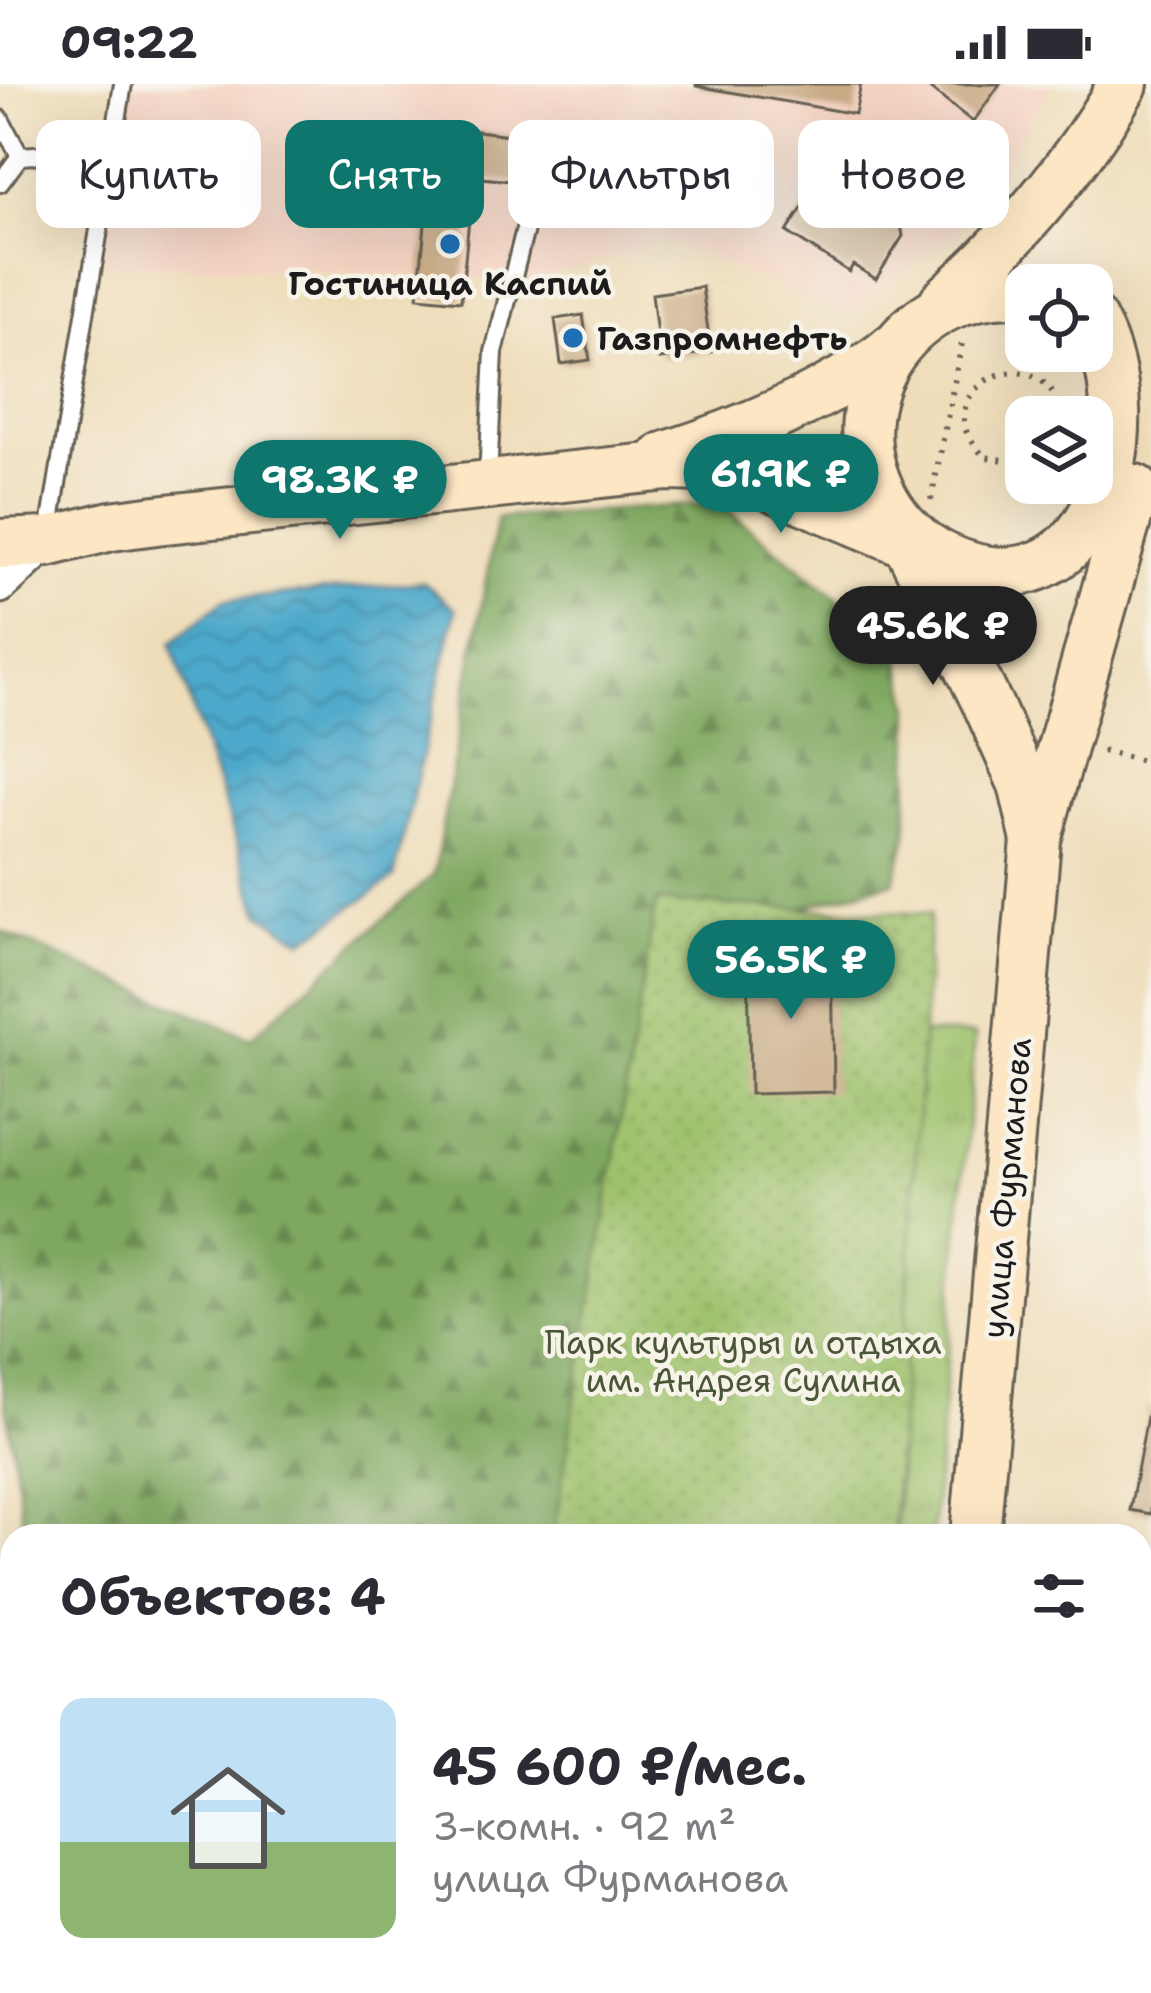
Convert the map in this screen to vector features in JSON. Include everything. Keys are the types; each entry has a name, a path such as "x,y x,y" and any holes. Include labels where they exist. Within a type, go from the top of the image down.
{"main road":[{"path":"620,470 746,428 825,392 881,359 910,330 957,301 1075,157 1123,84"},
{"path":"957,301 1005,291"},
{"path":"1036,840 1149,430 1138,381 1113,341"},
{"path":"893,348 874,384 867,421 868,452 878,488 920,542 967,662 1023,784 1036,840"},
{"path":"24,543 156,520 488,483 668,466 706,467 738,472 920,542 971,567 998,572 1053,564 1078,552 1117,518 1135,489"},
{"path":"788,493 909,588 967,662"},
{"name":"улица Фурманова","path":"976,1524 1036,840"}],"street":[{"path":"0,586 24,543"}],"lane":[{"path":"117,120 123,84"},
{"path":"0,118 20,156"},
{"path":"0,183 20,156 36,155"},
{"path":"24,543 95,228"},
{"path":"488,483 494,352 525,228"}],"path":[{"path":"920,542 965,324 957,301"},
{"path":"1005,460 983,457 966,431 965,410 975,388 1006,370 1032,374 1053,396"},
{"path":"950,407 965,410"},
{"path":"1100,751 1151,763"}],"shaded area":[{"path":"123,84 1053,84 1009,156 1009,120 798,120 798,228 962,228 849,315 664,241 536,280 103,263 106,228 261,228 261,120 117,120"}],"green space":[{"path":"719,503 897,646 911,707 907,836 894,882 716,931 619,1524 23,1524 0,1365 0,931 250,1038 434,874 497,518"},
{"name":"Парк культуры и отдыха им. Андрея Сулина","path":"656,902 930,914 894,1524 555,1524"},
{"path":"915,1033 975,1035 933,1524 896,1524"}],"water":[{"path":"423,582 456,609 394,878 303,941 260,913 171,643 224,600"}],"building":[{"path":"696,84 861,84 855,114"},
{"path":"924,84 1000,84 970,120"},
{"path":"484,132 508,135 508,181 484,178"},
{"path":"798,214 798,228 901,228 903,236 876,279 853,265 849,272 787,232"},
{"path":"425,228 468,228 461,301 418,297"},
{"path":"702,287 711,352 660,359 652,294"},
{"path":"583,315 590,360 561,364 555,319"},
{"path":"832,950 834,1092 750,1094 748,951"},
{"path":"1151,1406 1151,1514 1130,1510"}],"place":[{"name":"Гостиница Каспий","path":"450,244"},
{"name":"Газпромнефть","path":"573,338"}]}
